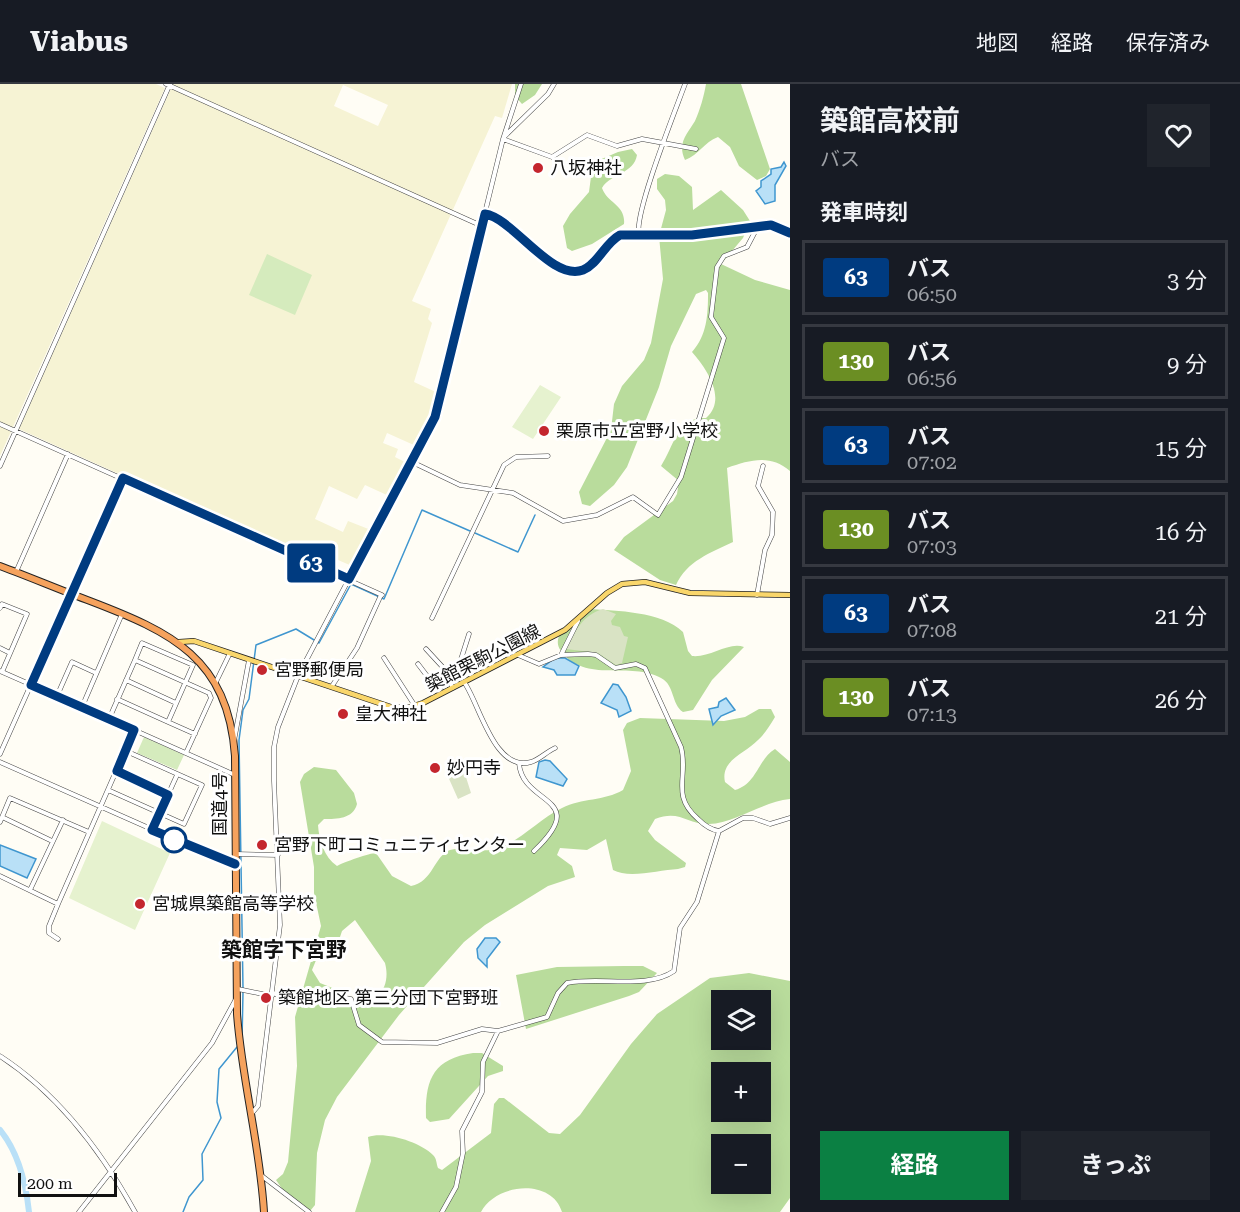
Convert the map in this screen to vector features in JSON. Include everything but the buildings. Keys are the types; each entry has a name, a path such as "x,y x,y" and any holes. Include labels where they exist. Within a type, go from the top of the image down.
{"highway":[{"name":"国道4号","path":"0,566 153,626 179,642 200,663 215,684 227,710 234,742 240,854 235,864 240,991 236,999 239,1044 253,1112 262,1176 264,1212"}],"main road":[{"name":"築館栗駒公園線","path":"179,642 194,641 391,706 415,706 518,655 578,621 613,588 630,582 645,582 684,593 790,595"}],"street":[{"path":"253,1112 258,1106 280,925 274,747 285,704 436,413 503,138 520,84"},
{"path":"503,138 548,94 554,84"},
{"path":"639,234 640,218 663,142 686,84"},
{"path":"0,466 168,85 483,226"},
{"path":"503,138 552,157 587,135 617,146 642,139 696,148"},
{"path":"485,214 502,222 537,254 568,270 586,269 611,240 620,235 692,235 771,225 790,233"},
{"path":"412,462 460,485 513,493 563,521 575,521 597,515 633,497 658,515 681,477 724,338 711,317 717,267 724,256 747,247 757,228"},
{"path":"0,424 349,579 381,596 357,648 332,686"},
{"path":"16,572 68,454"},
{"path":"432,618 491,490 509,460 548,456"},
{"path":"758,595 765,550 772,535 773,512 758,486 764,466"},
{"path":"0,754 123,478"},
{"path":"0,608 2,604 27,614 1,672 235,775"},
{"path":"81,707 122,613"},
{"path":"561,655 578,621"},
{"path":"418,664 437,689 455,678 469,634"},
{"path":"109,719 142,643 194,665 168,722"},
{"path":"0,648 10,653"},
{"path":"426,649 450,680 452,688"},
{"path":"215,684 230,653"},
{"path":"518,655 539,664 561,655 593,654 615,668 636,664 650,673 670,727 684,756 681,789 687,808 708,827 719,831"},
{"path":"384,658 415,706"},
{"path":"135,660 209,693 211,698 186,753"},
{"path":"234,742 252,661"},
{"path":"57,696 72,662 96,673"},
{"path":"126,680 176,703"},
{"path":"464,682 470,690 480,718 509,759 519,763 534,762 555,748"},
{"path":"117,699 195,734"},
{"path":"58,939 49,933 49,926 134,730"},
{"path":"108,790 184,824 202,785 126,751"},
{"path":"0,762 152,830 235,864"},
{"path":"519,763 525,778 553,805 556,816 553,832 534,851"},
{"path":"117,771 168,795"},
{"path":"152,830 177,775"},
{"path":"52,841 1,820 10,798 89,832"},
{"path":"340,997 351,999 359,1024 382,1042 437,1043 482,1029 498,1031 547,1017 558,993 567,983 592,983 607,979 630,981 666,976 674,971 680,928 697,902 719,831 742,818 753,818 770,824 790,818"},
{"path":"30,890 63,820"},
{"path":"240,854 278,855"},
{"path":"0,876 58,904"},
{"path":"240,991 300,1001"},
{"path":"79,1212 212,1043 236,999"},
{"path":"442,1212 456,1187 463,1153 462,1131 482,1092 483,1062 498,1031"},
{"path":"0,1056 36,1083 54,1100 110,1174 135,1212"},
{"path":"262,1176 309,1212"}],"shaded area":[{"path":"0,84 156,84 165,88 0,456"},
{"path":"173,84 512,84 502,118 495,116 412,301 431,309 428,319 432,323 414,382 438,393 429,422 416,446 387,433 383,443 398,449 395,457 407,463 389,496 365,485 357,499 329,486 315,519 343,532 348,521 371,530 352,566 331,557 326,567 19,429","holes":["343,85 388,105 378,126 334,106"]}],"green space":[{"path":"515,84 542,84 535,95 522,104 515,96"},
{"path":"706,84 741,84 770,169 766,176 757,180 739,166 730,147 718,137 685,160 683,144 697,117"},
{"path":"632,149 637,155 632,166 611,179 602,188 622,212 624,224 592,244 572,251 567,248 563,226 589,192 592,169 597,161"},
{"path":"665,174 679,176 692,187 693,210 721,190 743,210 750,221 743,238 721,264 755,280 790,290 790,471 767,460 752,461 727,468 733,542 693,564 676,585 660,580 614,550 624,537 673,501 677,494 679,481 661,466 683,427 689,422 706,418 715,402 713,384 692,352 701,339 706,324 708,293 706,290 696,294 671,346 659,387 627,467 614,485 590,506 582,504 579,492 611,430 614,404 622,386 644,360 651,343 663,279 659,236 666,210 665,200 657,189 657,179"},
{"path":"267,254 312,275 295,315 249,295"},
{"path":"540,385 561,397 533,439 512,427"},
{"path":"589,609 638,613 674,625 683,632 688,651 692,656 706,655 732,646 744,647 712,680 693,710 683,712 676,704 669,685 661,678 636,671 595,670 583,667 571,661 561,651 558,638 561,632"},
{"path":"603,609 616,614 611,621 612,625 620,627 624,636 628,637 622,663 616,665 598,653 566,649 584,620"},
{"path":"759,709 771,709 775,717 761,738 730,762 724,774 725,782 735,790 742,787 753,777 769,753 775,749 790,762 790,799 769,804 719,823 702,824 678,816 664,816 655,819 648,831 655,840 686,863 685,867 678,869 636,874 620,873 613,870 606,839 587,850 560,848 557,855 572,866 575,877 548,886 485,925 464,942 399,1015 337,1097 325,1120 317,1153 315,1205 310,1211 291,1202 276,1180 283,1174 288,1162 297,1066 295,1017 321,926 314,893 314,867 300,782 304,774 314,767 336,770 354,793 357,804 352,813 339,818 324,819 318,825 323,848 332,862 337,866 376,853 392,876 411,886 424,880 440,858 450,850 496,849 514,841 562,808 616,794 623,790 631,771 623,730 627,723 640,718 724,721 745,717","holes":["355,920 385,963 385,986 371,1002 356,1008 340,991 320,983 312,970 319,953 336,949 342,931"]},
{"path":"144,737 184,755 177,770 137,753"},
{"path":"456,767 465,774 471,793 458,799 446,772"},
{"path":"102,821 170,853 135,930 69,898"},
{"path":"643,966 657,973 639,992 526,1029 516,975 557,967"},
{"path":"749,973 790,981 790,1198 780,1212 562,1212 556,1201 547,1193 523,1188 498,1195 481,1212 355,1212 371,1161 368,1137 384,1135 420,1146 433,1155 438,1168 442,1170 491,1133 494,1104 499,1098 504,1098 549,1133 560,1134 580,1115 631,1044 657,1014 710,978"},
{"path":"473,1053 482,1053 503,1066 503,1071 488,1076 449,1119 430,1122 426,1118 427,1093 434,1074 448,1060"}],"water":[{"path":"784,162 786,166 775,185 775,201 765,204 756,191 761,187 761,181 771,174 771,169 781,167"},
{"path":"555,658 565,658 579,666 575,675 557,675 554,670 543,667"},
{"path":"613,684 618,685 626,697 631,711 619,717 617,710 601,703"},
{"path":"726,698 735,710 721,716 713,725 709,709 718,707 719,702"},
{"path":"550,761 567,779 563,786 536,777 539,762"},
{"path":"0,845 36,859 27,878 0,866"},
{"path":"485,938 496,938 500,942 487,959 487,967 478,958 477,949"}],"waterway":[{"path":"243,988 239,740 243,710 249,699 256,645 296,629 319,643 351,584 384,599 422,510 470,531"},
{"path":"475,533 518,552 535,515"},
{"path":"242,1041 243,992"},
{"path":"183,1212 189,1197 203,1180 202,1154 221,1118 217,1102 219,1069 237,1047"},
{"path":"0,1130 12,1148 20,1169 29,1212"}],"tunnel":[{"path":"300,1001 340,997"}],"bus line":[{"name":"63","path":"235,864 152,830 168,795 117,771 134,730 31,685 123,478 349,579 435,417 485,214 492,215 502,222 537,254 568,270 579,271 586,269 611,240 620,235 652,233 692,235 771,225 790,233"}],"place":[{"name":"八坂神社","path":"538,168"},
{"name":"栗原市立宮野小学校","path":"544,431"},
{"name":"宮野郵便局","path":"262,670"},
{"name":"皇大神社","path":"343,714"},
{"name":"妙円寺","path":"435,768"},
{"name":"宮野下町コミュニティセンター","path":"262,845"},
{"name":"宮城県築館高等学校","path":"140,904"},
{"name":"築館地区 第三分団下宮野班","path":"266,998"}],"district":[{"name":"築館字下宮野","path":"284,950"}]}
